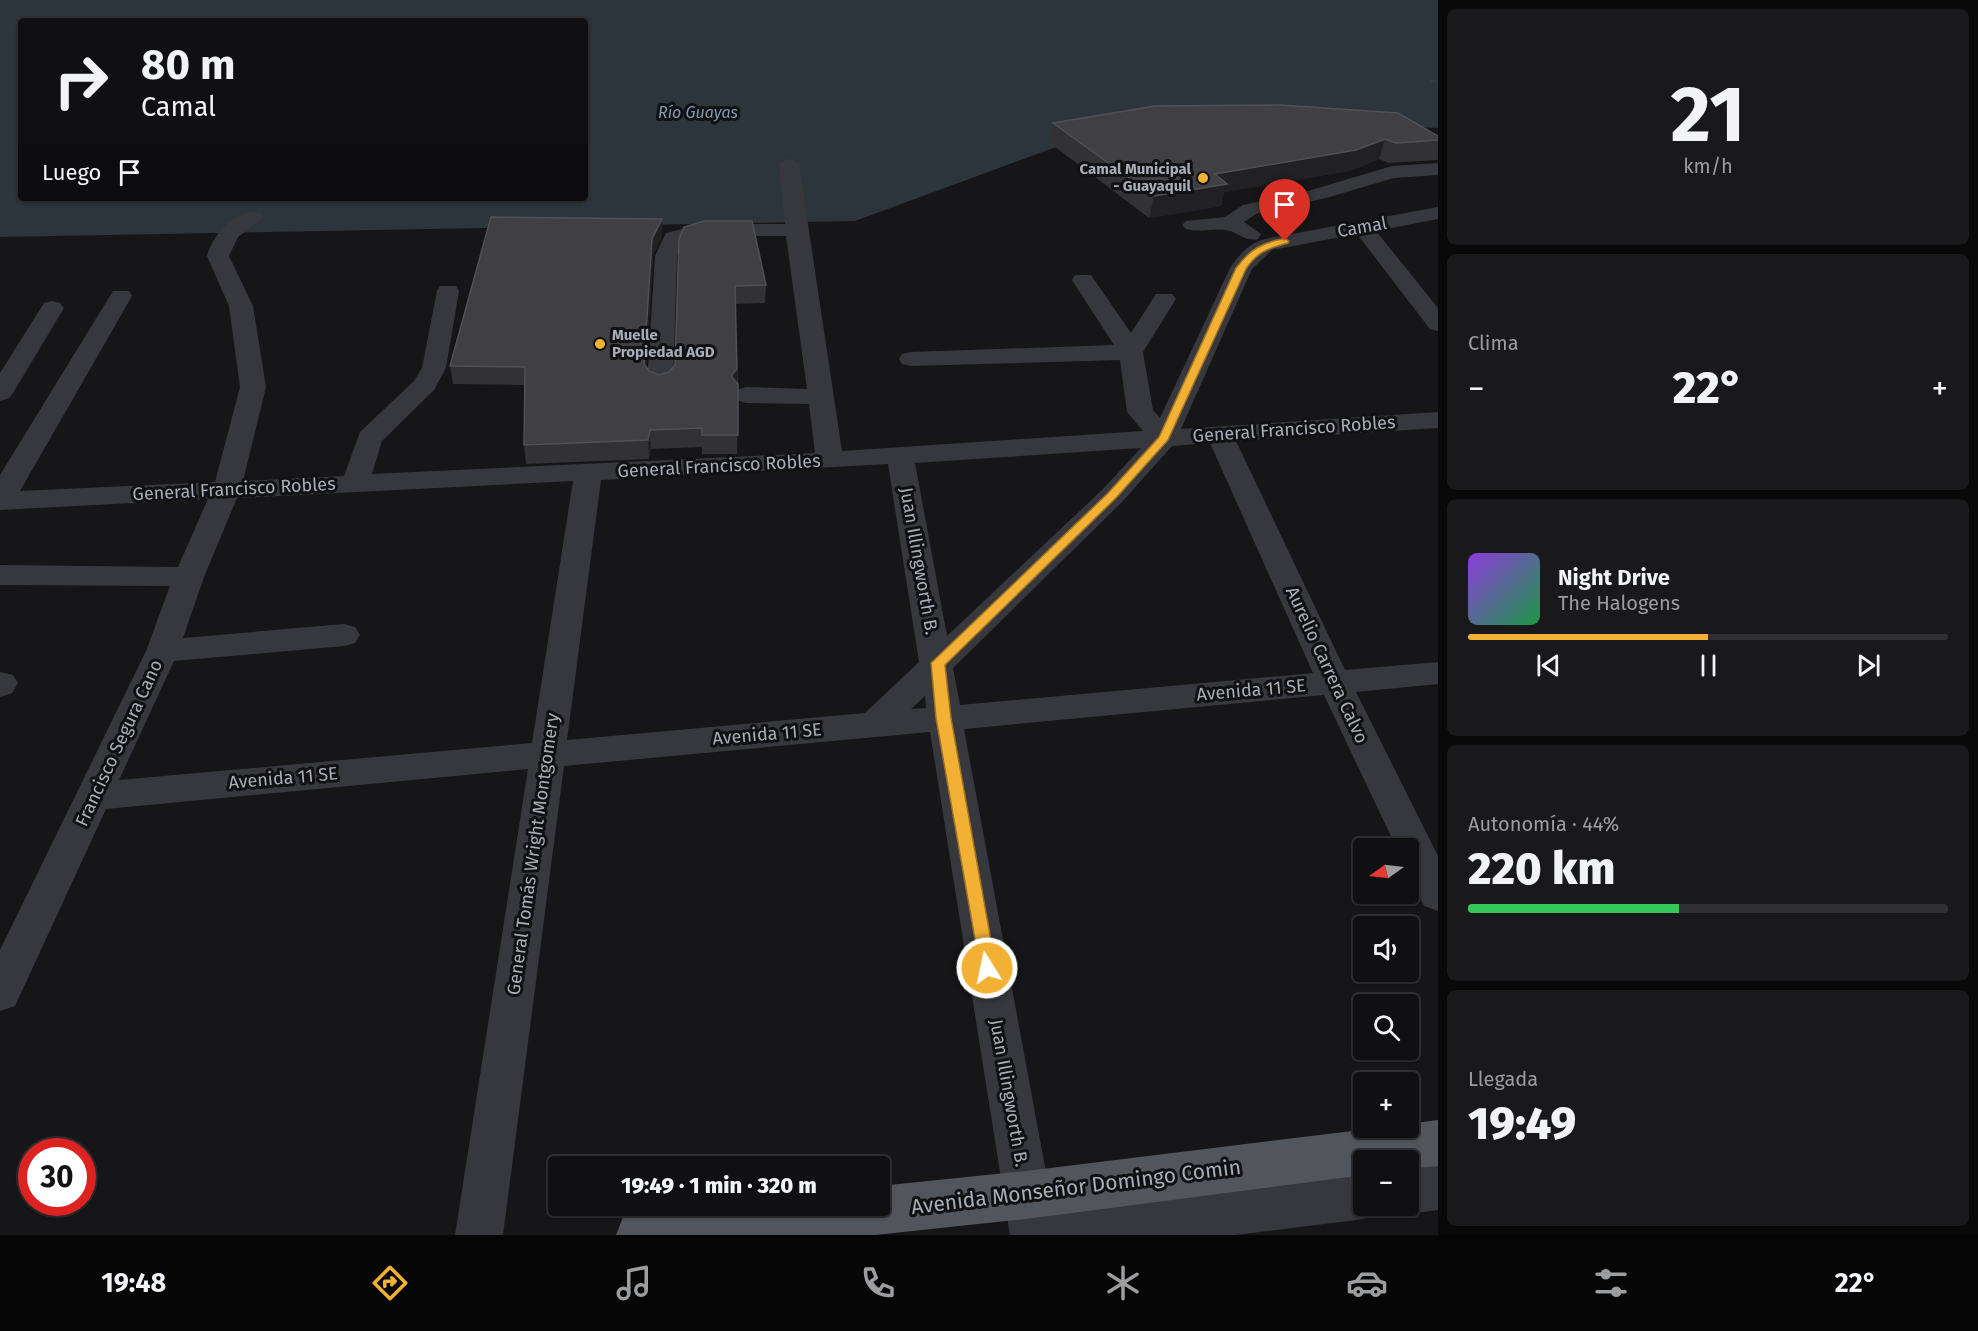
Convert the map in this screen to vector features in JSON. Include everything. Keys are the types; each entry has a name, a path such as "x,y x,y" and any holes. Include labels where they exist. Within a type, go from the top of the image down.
{"main road":[{"name":"Avenida Monseñor Domingo Comin","path":"641,1235 1035,1222 1438,1143"}],"street":[{"path":"789,164 796,230 830,460"},
{"path":"1231,223 1241,213 1250,209 1320,194 1385,173 1409,168 1438,169"},
{"name":"Camal","path":"1265,245 1438,213"},
{"name":"Francisco Segura Cano","path":"0,993 162,651 189,577 227,489 253,387 241,306 218,256 219,248 232,230 254,217"},
{"path":"875,724 1112,496 1164,438 1241,268 1250,256 1265,245 1231,223 1193,225"},
{"path":"1362,226 1438,324"},
{"path":"660,382 666,256 674,238 703,230 796,230"},
{"path":"1083,280 1131,352 1140,412 1164,438"},
{"path":"356,483 369,438 425,385 434,368 448,291"},
{"path":"1,501 14,475 121,296"},
{"path":"1131,352 1164,299"},
{"path":"0,393 52,308"},
{"path":"911,359 1131,352"},
{"path":"746,396 820,396"},
{"name":"General Francisco Robles","path":"1,501 830,460 1438,420"},
{"name":"Aurelio Carrera Calvo","path":"1219,434 1334,682 1436,886"},
{"name":"Juan Illingworth B.","path":"900,454 938,663 943,718 1035,1222"},
{"name":"General Tomás Wright Montgomery","path":"479,1235 588,472"},
{"path":"0,575 189,577"},
{"path":"162,651 344,635"},
{"name":"Avenida 11 SE","path":"95,796 1438,673"},
{"path":"1419,1190 1438,1187"},
{"name":"Avenida Monseñor Domingo Comin","path":"1035,1222 1353,1197"}],"path":[{"path":"1431,81 1438,80"}],"water":[{"name":"Río Guayas","path":"0,0 1438,0 1438,128 1140,116 855,221 0,237"}],"building":[{"name":"Camal Municipal - Guayaquil","path":"1281,105 1398,113 1438,136 1438,140 1396,143 1385,139 1356,150 1215,174 1227,184 1154,196 1053,123 1155,106"},
{"name":"Muelle Propiedad AGD","path":"491,217 662,219 652,239 644,364 649,371 659,375 669,372 675,365 679,239 684,227 704,221 752,221 766,285 735,286 737,369 731,376 738,384 738,435 702,435 702,428 650,430 648,440 524,445 525,367 450,366"}],"place":[{"name":"Camal Municipal - Guayaquil","path":"1203,178"},
{"name":"Muelle Propiedad AGD","path":"600,344"}],"route":[{"path":"987,968 943,718 938,663 1112,496 1164,438 1241,268 1250,256 1265,245 1285,241"}]}
